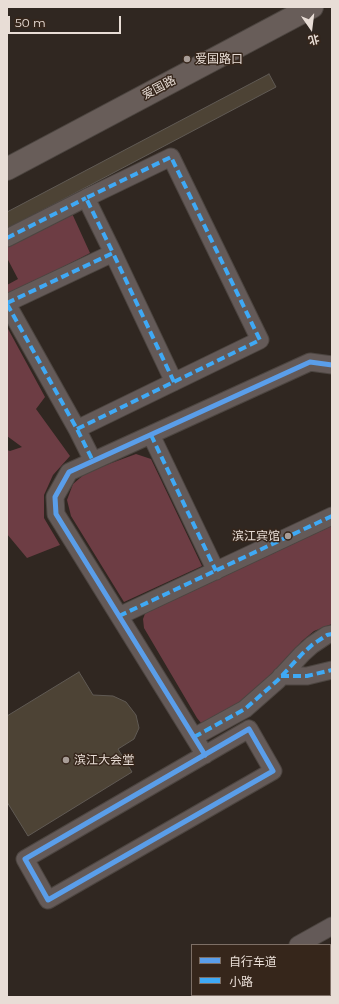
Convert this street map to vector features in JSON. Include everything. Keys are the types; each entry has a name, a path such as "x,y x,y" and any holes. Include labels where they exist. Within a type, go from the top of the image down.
{"street":[{"name":"爱国路","path":"7,169 312,7"},
{"path":"7,238 171,157 260,340 77,429"},
{"path":"86,198 174,382"},
{"path":"93,460 7,304 113,253"},
{"path":"205,755 56,514 55,498 69,472 93,460 310,362 332,365"},
{"path":"151,435 216,571"},
{"path":"119,616 332,516"},
{"path":"194,737 245,709 312,645 327,635 332,634"},
{"path":"281,676 307,676 332,670"},
{"path":"249,730 273,770 48,900 25,859 205,755 249,730"},
{"path":"300,944 332,926"}],"shaded area":[{"path":"70,209 90,253 7,296 7,285 18,279 7,258 7,241"},
{"path":"7,327 45,397 36,409 70,456 53,475 44,495 44,518 60,545 27,558 7,534 7,450 10,451 22,447 7,436"},
{"path":"136,454 151,459 202,566 124,602 71,516 67,500 73,484 87,472"},
{"path":"332,523 332,624 314,631 302,641 280,667 239,705 214,719 201,723 144,628 143,619 146,611"}],"building":[{"path":"269,74 276,87 7,229 7,212"},
{"name":"滨江大会堂","path":"79,672 93,695 113,696 126,702 136,715 139,728 134,739 118,749 132,772 28,836 7,802 7,716"}],"marked path":[{"path":"77,429 260,340 171,157 86,198 113,253"},
{"path":"7,238 86,198"},
{"path":"7,303 113,253 174,382"},
{"path":"7,304 77,429 93,461"},
{"path":"151,435 216,571"},
{"path":"119,616 332,516"},
{"path":"194,737 245,709 278,680 312,645 327,635 332,634"},
{"path":"281,676 307,676 332,670"}],"cycle path":[{"path":"205,755 56,514 55,497 69,472 310,362 332,365"},
{"path":"249,729 273,771 48,900 25,859 249,729"}],"place":[{"name":"爱国路口","path":"187,59"},
{"name":"滨江宾馆","path":"288,536"},
{"name":"滨江大会堂","path":"66,760"}]}
